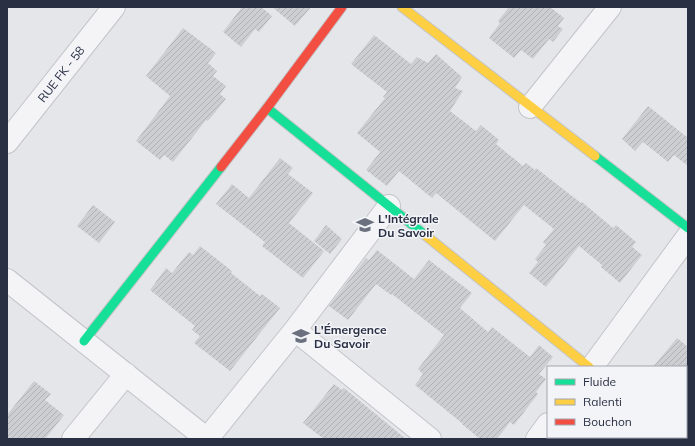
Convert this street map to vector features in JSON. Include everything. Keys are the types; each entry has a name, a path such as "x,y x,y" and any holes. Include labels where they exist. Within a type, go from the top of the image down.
{"street":[{"name":"RUE FK - 58","path":"7,142 114,7"},
{"path":"84,341 266,108 342,7"},
{"path":"402,7 688,228"},
{"path":"530,107 610,7"},
{"path":"266,108 588,366"},
{"path":"7,280 207,439 295,330 389,206"},
{"path":"593,366 688,236"},
{"path":"295,330 430,439"},
{"path":"73,439 126,374"},
{"path":"537,439 547,425"}],"building":[{"path":"242,7 261,7 272,16 259,32 255,29 241,47 223,32"},
{"path":"272,7 311,7 295,26"},
{"path":"509,7 550,7 564,18 558,26 563,29 553,42 549,39 533,59 521,50 514,58 489,38 500,23 498,21"},
{"path":"183,28 216,53 208,63 217,71 213,76 226,86 220,94 226,99 208,121 206,120 173,162 164,155 160,160 136,141 170,96 146,76"},
{"path":"374,35 411,64 417,57 428,63 436,54 462,77 455,88 463,91 450,111 476,131 481,125 499,140 496,144 523,166 526,163 535,170 536,168 581,203 582,202 613,228 616,225 636,242 632,247 642,255 620,283 601,267 602,265 579,246 546,287 529,273 538,262 535,259 546,245 543,242 554,229 524,205 495,241 436,193 432,198 399,171 387,186 366,170 380,152 357,133 385,98 383,97 387,92 351,64"},
{"path":"648,106 688,138 688,166 674,155 668,162 643,142 635,151 622,139"},
{"path":"280,158 293,168 288,174 313,193 289,223 324,251 303,278 262,246 265,242 216,204 232,184 249,198"},
{"path":"93,205 115,222 99,243 77,226"},
{"path":"326,225 342,239 330,254 314,241"},
{"path":"200,246 232,271 231,273 260,296 262,294 280,308 230,371 194,343 200,336 192,330 195,326 150,290 166,268 172,273 189,252 193,255"},
{"path":"377,250 414,279 429,260 472,293 460,308 488,332 492,327 530,357 539,345 553,357 539,374 546,379 536,392 538,394 514,425 510,422 497,439 480,439 415,385 423,374 418,369 444,335 392,294 391,295 376,284 348,320 329,306 366,258 369,260"},
{"path":"677,338 688,347 688,367 654,366"},
{"path":"34,381 51,394 45,400 64,415 45,439 7,439 7,415"},
{"path":"334,384 342,390 344,388 406,439 324,439 303,423"}],"traffic: fast":[{"path":"267,108 425,235"},
{"path":"595,156 688,228"},
{"path":"84,341 221,167"}],"traffic: slow":[{"path":"402,7 595,156"},
{"path":"425,235 588,366"}],"traffic: jam":[{"path":"221,167 342,7"}],"place":[{"name":"L'Intégrale Du Savoir","path":"365,225"},
{"name":"L'Émergence Du Savoir","path":"301,336"}]}
